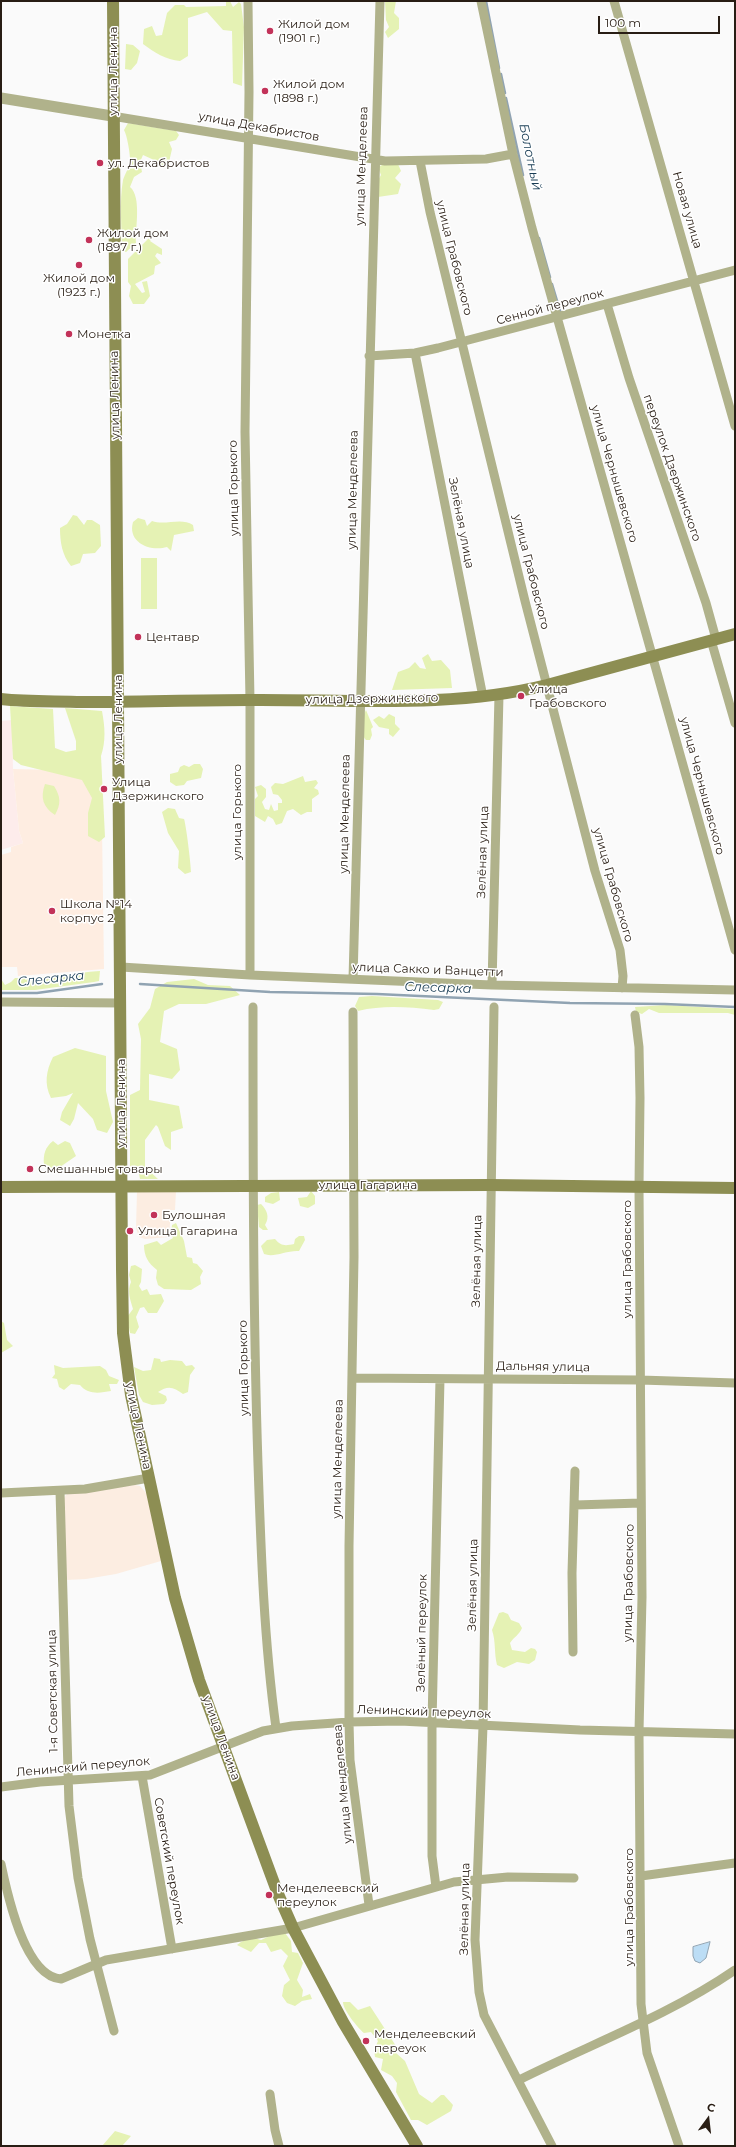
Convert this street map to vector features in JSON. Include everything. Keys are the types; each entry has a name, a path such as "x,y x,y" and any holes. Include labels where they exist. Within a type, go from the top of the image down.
{"main road":[{"name":"улица Ленина","path":"113,1 112,116 121,967 122,1316 131,1395 182,1626 199,1680 278,1894 293,1928 343,2022 416,2146"},
{"name":"улица Дзержинского","path":"1,699 118,702 360,700 483,697 547,685 735,634"},
{"name":"улица Гагарина","path":"1,1187 490,1185 735,1188"}],"street":[{"name":"улица Горького","path":"248,1 245,432 250,700 250,975"},
{"name":"улица Менделеева","path":"353,979 374,160 380,1"},
{"name":"улица Чернышевского","path":"481,1 513,154 557,318 654,656 735,950"},
{"name":"Новая улица","path":"614,1 735,426"},
{"name":"улица Декабристов","path":"1,98 374,160 420,161 486,159 513,154"},
{"name":"улица Грабовского","path":"420,161 430,212 547,685 595,871 620,950 623,976 622,988"},
{"name":"Сенной переулок","path":"369,356 415,353 462,342 735,270"},
{"name":"переулок Дзержинского","path":"607,304 621,356 706,603 713,640 735,723"},
{"name":"Зелёная улица","path":"415,353 483,697"},
{"name":"Зелёная улица","path":"492,985 499,695"},
{"name":"улица Сакко и Ванцетти","path":"121,967 250,975 492,985 735,990"},
{"path":"1,1002 121,1004"},
{"name":"улица Горького","path":"253,1006 255,1377 266,1650 276,1728"},
{"name":"Зелёная улица","path":"494,1007 487,1379 483,1726 475,1952 480,2000 488,2025 519,2080 552,2146"},
{"name":"улица Менделеева","path":"353,1012 349,1722 351,1767 369,1905"},
{"name":"улица Грабовского","path":"635,1015 640,1066 639,1186 641,1503 639,1732 642,2023 652,2072 679,2146"},
{"name":"Дальняя улица","path":"352,1378 640,1380 735,1383"},
{"name":"Зелёный переулок","path":"436,1887 432,1856 432,1722 440,1379"},
{"path":"573,1652 572,1573 575,1471"},
{"path":"1,1492 60,1491 106,1486 149,1478"},
{"name":"1-я Советская улица","path":"60,1491 68,1780 71,1830 78,1878 90,1939 114,2031"},
{"path":"575,1505 641,1503"},
{"name":"Ленинский переулок","path":"1,1787 68,1780 142,1776 159,1772 251,1735 276,1728 349,1722 432,1722 483,1726 735,1734"},
{"name":"Советский переулок","path":"142,1776 172,1949"},
{"path":"641,1876 735,1863"},
{"path":"1,1864 12,1910 20,1932 42,1968 54,1978 67,1977 97,1962 293,1928 436,1887 478,1879 531,1876 574,1878"},
{"path":"519,2080 579,2050 642,2023 707,1988 735,1970"},
{"path":"270,2094 272,2115 279,2146"}],"shaded area":[{"path":"12,720 13,769 19,831 23,843 1,850 1,721"},
{"name":"Школа №14 корпус 2","path":"101,756 104,969 18,976 17,967 1,967 1,855 11,852 11,847 23,843 19,831 13,769 55,770"},
{"path":"137,1191 176,1191 175,1210 171,1210 169,1237 145,1239 139,1237 136,1228"},
{"path":"135,1485 140,1486 147,1494 161,1561 116,1574 86,1579 66,1580 63,1500 66,1495 70,1492"}],"green space":[{"path":"226,1 230,1 233,7 239,2 241,4 244,27 242,86 233,83 232,31 223,30 207,12 188,18 188,56 180,61 156,53 143,44 144,29 152,26 156,36 162,35 167,13 175,5 184,5 186,7 226,6"},
{"path":"385,1 396,1 394,13 399,18 399,29 388,38 385,32 389,27 386,20"},
{"path":"126,44 133,45 140,51 137,63 131,70 125,69"},
{"path":"128,123 176,131 179,135 176,140 169,142 172,149 169,162 162,167 154,160 143,155 140,162 142,172 134,177 130,187 134,192 137,205 136,243 126,252 122,251 121,206 123,180 130,162 128,144 124,130"},
{"path":"384,164 398,164 401,171 395,178 401,184 398,194 378,197 377,182 381,175 378,167"},
{"path":"157,230 150,241 162,249 162,255 157,253 155,256 161,263 155,266 154,274 135,284 142,293 145,292 142,282 147,281 150,296 144,304 133,304 129,296 131,286 128,282 128,259"},
{"path":"73,515 77,516 84,525 87,520 92,520 100,525 101,546 95,553 83,554 80,563 71,566 65,557 62,548 60,528 67,524"},
{"path":"138,518 145,520 147,526 152,521 162,523 188,523 193,525 194,531 174,535 171,551 167,547 148,547 137,540 134,535 132,529 133,522"},
{"path":"141,558 157,558 157,609 141,609"},
{"path":"428,654 432,661 441,660 450,670 452,688 392,690 398,672 409,668 415,662 420,668 426,669 422,658"},
{"path":"10,706 53,709 55,748 66,752 76,750 76,741 65,708 102,711 104,723 104,745 101,756 105,837 99,842 88,836 88,813 92,798 82,780 21,765 13,759"},
{"path":"366,710 373,727 371,729 372,735 370,740 366,740 362,730"},
{"path":"389,714 395,717 395,724 400,729 393,737 389,734 389,729 379,727 373,720 379,716 384,719"},
{"path":"194,764 200,764 203,769 201,778 187,781 184,785 176,786 170,782 170,774 178,772 180,767 184,765 189,767"},
{"path":"303,776 305,782 316,780 318,783 314,788 318,790 319,794 312,799 312,812 307,812 301,815 293,809 287,811 282,823 276,825 273,819 268,816 265,822 255,816 255,799 258,796 255,787 261,785 266,789 266,797 262,802 265,809 269,810 271,804 274,811 278,810 278,803 282,803 282,800 278,795 273,794 271,787 275,783 283,784"},
{"path":"45,784 54,786 59,797 59,804 55,815 48,809 44,802 43,794"},
{"path":"168,808 175,809 179,818 184,819 191,872 185,874 178,868 179,851 168,833 162,812"},
{"path":"100,971 99,981 94,982 35,990 1,990 1,979 5,985 15,978 47,977"},
{"path":"194,979 208,985 230,986 240,995 206,1004 179,1004 164,1011 160,1042 177,1049 180,1070 172,1079 149,1074 149,1100 179,1106 183,1128 171,1132 171,1150 165,1146 156,1125 145,1140 145,1167 158,1179 140,1179 138,1169 130,1166 130,1095 140,1090 141,1039 138,1024 150,1008 155,989 167,982"},
{"path":"372,996 438,1000 443,1002 439,1009 434,1010 396,1007 358,1011 355,1006 359,997"},
{"path":"666,1005 735,1009 735,1015 728,1013 659,1013 649,1009 642,1014 636,1012 635,1007"},
{"path":"75,1048 106,1056 106,1091 113,1122 107,1133 97,1130 93,1119 78,1103 74,1119 70,1126 60,1120 62,1112 73,1093 66,1096 51,1098 47,1088 49,1067 53,1057"},
{"path":"53,1141 58,1145 65,1141 70,1143 76,1156 60,1167 52,1168 44,1165 45,1152"},
{"path":"311,1191 315,1196 315,1204 308,1208 300,1206 298,1198 307,1197"},
{"path":"279,1192 280,1200 273,1204 265,1202 265,1197 271,1193"},
{"path":"261,1204 267,1214 267,1222 265,1225 268,1230 263,1230 259,1227 257,1205"},
{"path":"176,1223 184,1241 187,1257 192,1258 193,1263 197,1264 203,1271 200,1277 201,1284 191,1290 164,1289 158,1285 156,1278 157,1270 151,1265 145,1253 144,1245 157,1241 161,1245 173,1238 171,1234 172,1225"},
{"path":"299,1236 304,1236 305,1240 299,1251 272,1255 264,1254 261,1246 267,1240 275,1239 283,1245 288,1245 294,1244 295,1239"},
{"path":"135,1265 142,1269 141,1282 139,1286 142,1291 147,1289 150,1295 161,1294 164,1301 157,1313 148,1313 144,1307 140,1308 136,1317 139,1327 135,1334 130,1333 127,1317 133,1309 129,1295 131,1282 129,1275 131,1266"},
{"path":"1,1321 4,1323 7,1340 13,1346 1,1353"},
{"path":"154,1358 160,1359 161,1362 170,1360 182,1361 186,1366 192,1365 195,1368 190,1375 188,1392 183,1394 174,1388 165,1388 158,1392 166,1396 167,1400 164,1404 152,1405 143,1402 139,1395 134,1367 143,1371 151,1370"},
{"path":"54,1365 63,1368 100,1366 106,1370 109,1376 119,1380 117,1384 109,1384 111,1391 98,1393 90,1392 80,1385 71,1384 64,1390 59,1387 57,1379 52,1378 55,1374"},
{"path":"503,1612 508,1614 511,1620 519,1623 522,1628 510,1643 512,1650 525,1652 531,1648 535,1649 537,1652 535,1660 529,1664 517,1662 504,1668 497,1665 492,1630 499,1613"},
{"path":"285,1933 291,1941 292,1952 298,1953 303,1963 297,1980 303,1990 302,1997 310,1994 312,1999 302,2001 295,2006 287,2003 282,1996 284,1985 290,1980 283,1966 288,1956 281,1949 271,1952 266,1943 259,1943 251,1952 237,1945 248,1939 261,1940 272,1935"},
{"path":"343,2002 350,2002 358,2010 370,2006 396,2046 396,2053 405,2061 419,2094 432,2103 441,2095 444,2095 453,2105 451,2111 427,2125 418,2120 411,2120 396,2092 397,2083 392,2076 381,2070 383,2059 375,2057 374,2050 378,2041 371,2032 364,2033 358,2027 348,2014"},
{"path":"115,2131 131,2136 122,2146 102,2146"}],"water":[{"path":"710,1942 706,1958 700,1963 695,1961 693,1956 693,1947"}],"waterway":[{"name":"Болотный","path":"486,1 499,68"},
{"name":"Болотный","path":"501,74 505,93"},
{"name":"Болотный","path":"506,98 523,175"},
{"name":"Болотный","path":"539,238 550,277"},
{"name":"Болотный","path":"552,284 561,314"},
{"name":"Слесарка","path":"1,993 37,993 102,984"},
{"name":"Слесарка","path":"140,984 270,992 377,994 570,1003 665,1004 735,1007"}],"place":[{"name":"Жилой дом (1901 г.)","path":"270,31"},
{"name":"Жилой дом (1898 г.)","path":"265,91"},
{"name":"ул. Декабристов","path":"100,163"},
{"name":"Жилой дом (1897 г.)","path":"89,240"},
{"name":"Жилой дом (1923 г.)","path":"79,265"},
{"name":"Монетка","path":"69,334"},
{"name":"Центавр","path":"138,637"},
{"name":"Улица Грабовского","path":"521,696"},
{"name":"Улица Дзержинского","path":"104,789"},
{"name":"Школа №14 корпус 2","path":"52,911"},
{"name":"Смешанные товары","path":"30,1169"},
{"name":"Булошная","path":"154,1215"},
{"name":"Улица Гагарина","path":"130,1231"},
{"name":"Менделеевский переулок","path":"269,1895"},
{"name":"Менделеевский переуок","path":"366,2041"}]}
